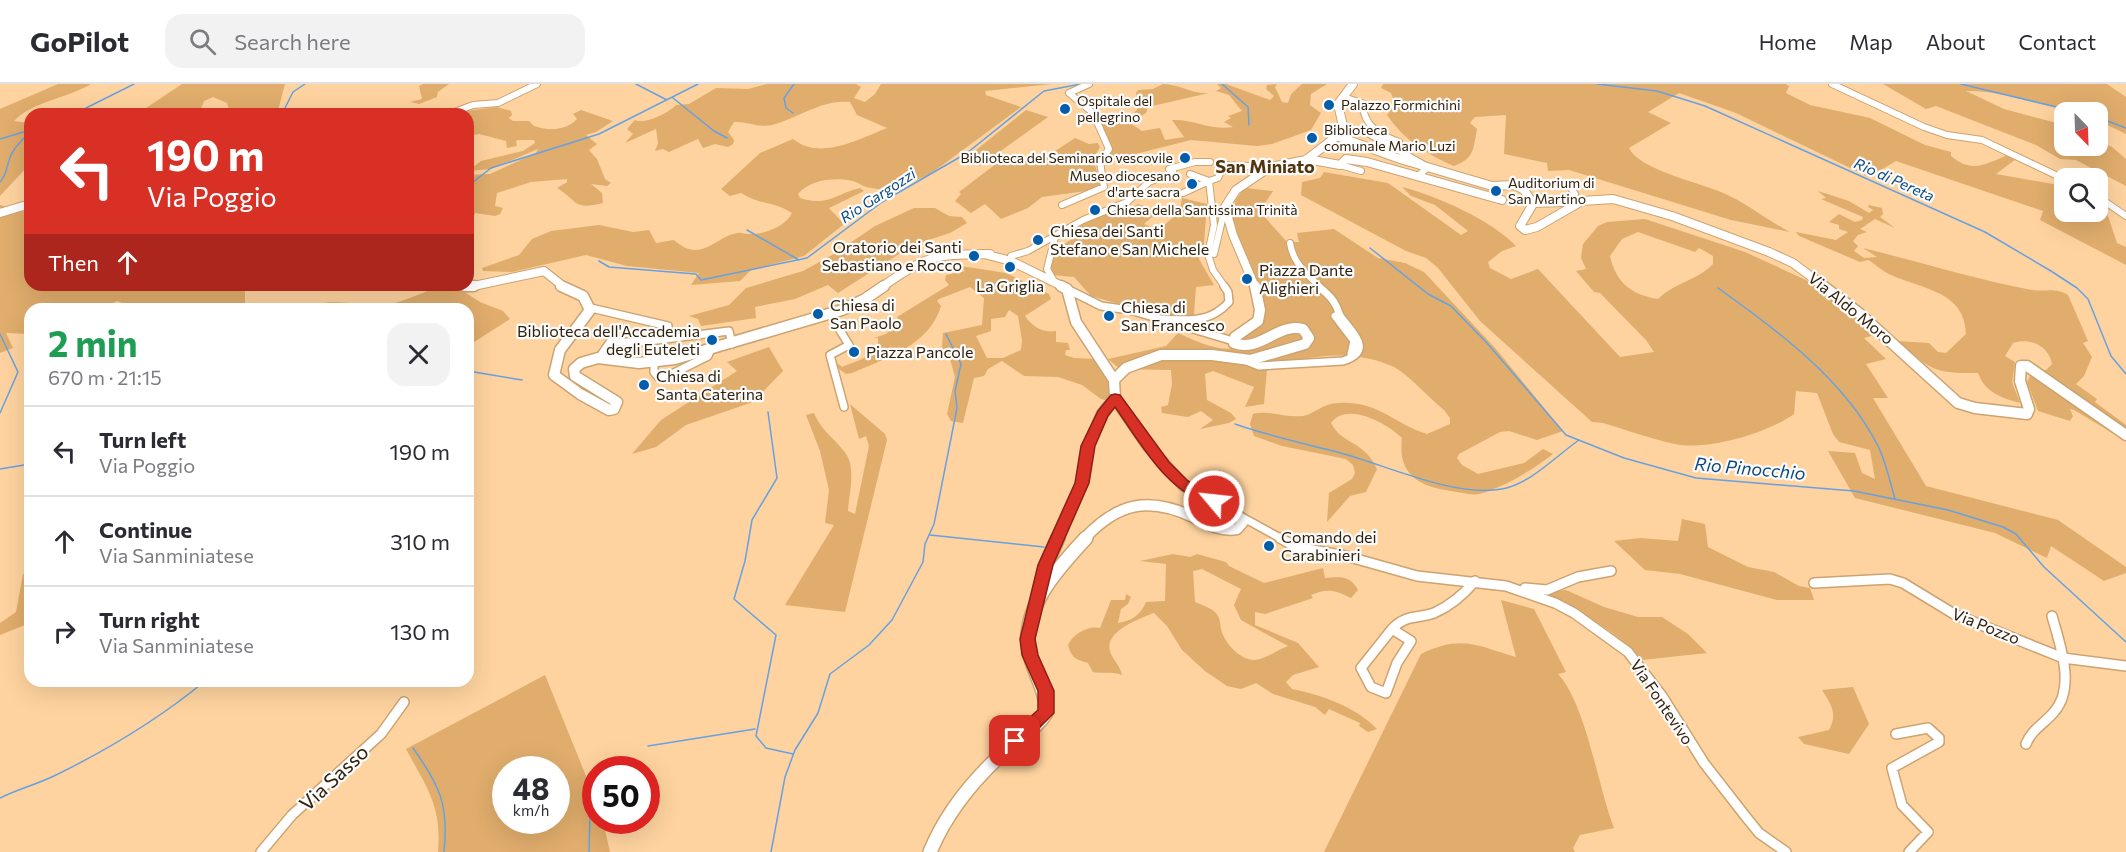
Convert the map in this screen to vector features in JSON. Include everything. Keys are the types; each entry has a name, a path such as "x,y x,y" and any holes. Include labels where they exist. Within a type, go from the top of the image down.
{"main road":[{"path":"1310,157 1343,129 1337,108 1352,86"},
{"path":"1337,136 1349,142 1492,186 1515,185 1524,190 1532,202"},
{"path":"1114,378 1126,368 1161,355 1258,358 1305,344 1309,338 1307,333 1299,327 1291,327 1255,346 1239,347 1233,341 1258,321 1262,308 1226,215 1226,203 1236,190 1270,166 1310,157 1417,177 1502,200"},
{"name":"Via Aldo Moro","path":"1532,202 1530,213 1520,226 1525,230 1537,227 1582,201 1613,199 1672,216 1769,252 1793,263 1852,308 1921,367 1958,403 1991,411 2027,414 2029,409 2018,378 2018,370 2021,366 2027,366 2126,435"},
{"path":"1512,201 1532,202"},
{"path":"0,213 24,206"},
{"path":"474,285 544,271 556,283 584,298 591,308 560,350 554,375 562,386 586,395 604,408 614,409 617,402 614,399 578,379 573,372 579,363 599,358 636,363 654,362 728,346 830,314 863,300 903,270 931,258 960,253 984,254 1011,259 1066,289 1076,322 1114,378 1115,398 1148,446 1183,485 1242,518 1241,526 1225,531 1189,514 1164,506 1146,505 1120,510 1104,519 1089,535 1038,600"},
{"path":"930,852 938,835 968,793 1004,752 1046,713 1046,691 1030,655 1028,639 1046,565 1082,483 1088,446 1102,414 1115,398"}],"street":[{"path":"465,108 498,103 537,84"},
{"path":"1062,205 1104,187 1100,162 1108,152 1107,143 1093,113 1069,93 1089,84"},
{"path":"1832,84 1924,127 1989,143 2054,174"},
{"path":"1343,97 1362,103 1364,119 1371,129 1399,142"},
{"path":"1371,129 1364,131 1428,167 1417,177"},
{"path":"1210,162 1195,162 1169,169 1172,172 1190,165 1270,166"},
{"path":"1343,162 1361,171"},
{"path":"1183,193 1218,178 1221,171 1220,166"},
{"path":"1190,174 1209,182"},
{"path":"1011,259 1133,198 1145,182 1162,176"},
{"path":"1161,319 1209,319 1225,307 1230,300 1228,292 1213,270 1211,256 1208,252 1214,225 1209,201 1209,182 1203,176"},
{"path":"1532,202 1548,205 1572,199 1575,194 1568,183"},
{"path":"1487,197 1492,186"},
{"path":"2108,203 2126,216"},
{"path":"1211,256 1222,228 1223,216 1226,215"},
{"path":"1055,235 1047,269 1055,283"},
{"path":"1243,359 1259,366 1336,361 1355,356 1359,340 1340,318 1337,306 1296,263 1292,257 1290,243"},
{"path":"1066,289 1101,306 1130,310 1233,341"},
{"path":"591,308 603,308 639,321 668,326"},
{"path":"830,314 849,345 831,352 830,355 844,407"},
{"path":"599,358 610,342 641,342 729,331 728,346"},
{"path":"654,362 654,372 658,377 664,378 708,356 710,351"},
{"name":"Via Fontevivo","path":"1242,518 1296,547 1347,556 1417,576 1506,586 1555,603 1574,613 1628,652 1662,696 1704,763 1746,817 1760,833 1786,852"},
{"path":"1506,586 1543,591 1578,577 1611,571"},
{"name":"Via Pozzo","path":"1814,583 1890,579 1903,583 1954,614 2006,633 2063,658 2126,666"},
{"path":"1392,629 1411,641 1397,663 1386,693 1371,687 1361,668 1392,629 1400,619 1410,614 1437,612 1475,581"},
{"path":"2026,744 2032,731 2054,714 2066,691 2063,658 2052,616"},
{"name":"Via Sasso","path":"261,852 306,802 387,729 404,702"},
{"path":"1896,734 1928,728 1939,738 1939,742 1892,768 1902,805 1928,832 1909,852"}],"shaded area":[{"path":"58,84 91,84 33,108 24,108 24,113 14,121 24,122 24,170 0,196 0,109"},
{"path":"182,84 285,84 279,108 228,108 227,103 213,97 204,101 201,108 146,108"},
{"path":"449,84 438,92 437,97 419,104 410,102 422,99 419,86"},
{"path":"767,84 856,84 861,87 854,98 865,102 875,94 881,84 1052,84 985,91 986,95 1021,107 929,175 906,184 895,193 846,180 831,179 809,185 798,194 800,198 818,201 831,199 860,188 864,191 829,208 844,224 804,256 751,270 740,281 691,285 699,273 627,266 586,255 512,272 483,271 482,268 519,255 532,239 551,231 599,225 633,232 649,230 656,243 674,240 692,250 708,247 730,235 766,231 785,222 792,213 741,193 730,196 721,189 760,153 793,139 815,148 840,146 887,128 857,115 850,102 840,102 820,106 772,125 734,122 728,132 734,140 733,144 728,147 715,144 703,148 698,139 669,152 663,149 655,151 658,143 656,129 625,143 633,134 627,129 635,120 644,121 676,105 689,104 716,88 748,89"},
{"path":"1163,84 1209,93 1148,107 1146,113 1130,123 1142,131 1160,128 1165,140 1184,137 1172,120 1225,128 1233,127 1224,122 1231,118 1228,116 1242,111 1229,95 1216,91 1221,88 1217,84 1226,84 1270,100 1274,96 1266,89 1267,85 1277,84 1275,87 1282,102 1288,103 1291,94 1302,84 1327,84 1311,94 1310,105 1321,113 1311,130 1272,144 1257,146 1191,140 1104,162 1111,151 1111,145 1094,115 1113,122 1124,120 1130,117 1139,106 1136,93 1138,90 1153,89"},
{"path":"1383,84 1786,84 1789,86 1786,93 1810,105 1870,118 1925,145 1951,152 1951,156 1965,164 1978,166 2007,155 2016,159 1996,174 2054,184 2054,222 2108,222 2108,216 2117,243 2126,247 2126,265 2040,220 2043,211 1896,161 1869,177 1736,113 1679,93 1648,112 1671,123 1629,148 1635,156 1657,169 1730,196 1790,232 1731,220 1569,170 1548,171 1547,163 1504,154 1506,115 1475,117 1470,123 1477,129 1472,152 1466,160 1454,166 1417,146 1401,132 1387,115 1395,104 1391,93 1381,88"},
{"path":"1883,84 2107,84 2126,97 2126,134 2108,125 2108,102 2054,102 2054,107 1999,94 1966,91 2004,109 2054,122 2054,156 2036,145 1936,106 1926,109"},
{"path":"497,107 511,111 512,115 509,118 513,121 529,121 534,126 545,129 568,126 577,119 573,114 581,110 613,121 596,132 586,135 597,144 589,150 597,159 605,179 611,183 607,186 591,184 602,193 603,203 586,206 576,203 557,188 567,182 567,179 531,182 497,193 495,206 503,208 500,214 495,216 475,213 474,216 474,175 490,174 536,153 538,149 491,169 474,170 474,166 481,161 523,151 535,143 534,140 518,140 516,141 517,146 507,148 506,141 479,134 474,135 474,110"},
{"path":"1026,110 1048,117 980,166 966,158"},
{"path":"1075,138 1089,144 1098,143 1100,147 1093,159 1101,185 1093,190 1042,197 1028,208 1001,219 985,204 971,213 955,201 961,194 959,192 1005,157 1037,163"},
{"path":"2108,145 2126,159 2126,186 2108,177 2108,168 2091,168 2076,160 2060,159 2055,156 2108,156"},
{"path":"1324,172 1388,183 1461,235 1468,231 1435,205 1411,196 1402,187 1431,196 1478,218 1516,246 1502,251 1488,262 1490,268 1511,279 1538,269 1620,357 1654,352 1646,340 1600,293 1594,292 1576,271 1586,269 1581,258 1583,244 1598,226 1607,222 1645,219 1745,252 1821,287 1875,335 1864,338 1886,359 1866,364 1888,398 1873,398 1926,486 2058,520 2126,567 2126,573 2104,581 2051,546 2047,558 1995,533 1855,498 1828,451 1855,453 1862,473 1875,479 1870,450 1839,442 1833,434 1817,393 1796,391 1794,414 1769,428 1720,443 1688,446 1675,444 1603,423 1592,422 1480,321 1438,268 1426,258 1406,251 1301,195 1302,182 1320,178","holes":["1638,232 1695,252 1699,248 1713,256 1713,264 1658,299 1640,294 1626,286 1616,274 1610,256 1622,239"]},
{"path":"1246,188 1273,191 1262,208 1262,214 1287,242 1299,242 1297,233 1334,229 1378,258 1405,263 1424,272 1496,349 1563,431 1537,440 1509,431 1500,432 1459,454 1457,458 1462,465 1478,474 1524,463 1543,449 1553,454 1518,477 1479,494 1440,489 1421,482 1407,470 1401,451 1402,438 1395,432 1377,421 1356,414 1346,414 1331,423 1341,435 1366,453 1377,469 1366,492 1350,496 1327,522 1329,493 1352,479 1355,473 1353,465 1346,459 1282,446 1254,436 1250,424 1253,414 1303,416 1332,404 1351,403 1375,409 1427,434 1450,424 1450,418 1444,410 1394,367 1379,361 1347,356 1298,360 1267,370 1264,404 1245,407 1254,387 1213,371 1205,374 1207,400 1231,413 1236,419 1229,423 1200,429 1213,420 1201,411 1188,417 1162,413 1161,407 1168,405 1172,384 1171,370 1120,369 1108,359 1166,346 1178,333 1213,347 1232,349 1250,344 1240,338 1259,323 1265,307 1261,291 1237,238 1232,220 1235,203"},
{"path":"1818,191 1849,201 1869,213 1873,210 1868,207 1869,205 1882,208 1883,214 1880,217 1895,228 1875,219 1860,229 1867,232 1858,235 1853,241 1858,246 1854,251 1864,258 1877,257 1863,248 1989,281 2032,290 2059,291 2068,295 2088,341 2083,343 2092,357 2084,376 2076,384 2097,399 2095,402 2126,425 2126,441 2074,410 2070,409 2073,416 2070,421 2038,411 2027,382 2031,374 2046,370 2052,364 2047,352 2038,344 2026,341 2013,343 2005,356 2015,362 2012,382 2020,403 1989,390 1978,373 1942,371 1917,358 1898,341 1929,343 1938,352 1946,353 1966,334 1964,319 1958,308 1938,293 1887,273 1868,260 1860,262 1799,236 1796,232 1836,240 1848,232 1839,229 1839,225 1829,222 1839,214 1855,222 1862,220 1863,217 1821,199 1826,198"},
{"path":"1182,198 1207,204 1204,244 1199,259 1214,285 1196,287 1194,315 1161,316 1091,296 1074,277 1052,275 1049,268 1057,248 1086,231 1077,226 1108,211 1118,217 1138,204 1159,211 1144,224 1159,230 1180,211"},
{"path":"0,205 24,211 24,291 245,291 245,303 123,303 117,301 113,303 24,303 24,334 6,333 13,348 0,353"},
{"path":"914,208 935,208 949,216 962,217 967,223 950,233 913,245 838,293 828,285 795,299 755,307 756,318 701,326 698,319 689,316 729,305 746,288 803,271 834,254 875,226"},
{"path":"961,266 1006,273 1049,294 1051,299 1025,316 1038,328 1056,331 1056,342 1068,343 1070,350 1066,350 1065,355 1095,359 1109,384 1109,401 1101,399 1082,385 1058,377 1024,376 1002,361 988,369 984,376 974,378 963,423 951,421 947,414 955,377 950,359 942,347 943,333 982,325 984,298 970,287 939,299 937,301 941,306 935,320 917,341 905,349 852,373 846,374 839,369 837,363 842,367 871,354 878,344 878,338 874,338 886,334 900,322 897,317 949,285 945,280 946,275 965,271","holes":["1009,310 1018,316 1022,340 1021,350 1003,358 987,358 976,336 991,331 991,319 1005,317"]},
{"path":"427,291 463,291 480,302 503,311 510,319 474,342 474,303 393,303"},
{"path":"769,347 783,371 753,402 686,425 656,447 632,454 661,420 737,371 727,362"},
{"path":"850,404 885,434 887,440 845,612 785,605 834,525 825,523 829,490 820,451 806,415 814,413 849,460 851,474 848,511 855,514 869,446 866,436 859,439"},
{"path":"1682,519 1705,524 1708,547 1748,567 1774,572 1799,586 1810,588 1814,600 1777,600 1680,574 1645,570 1614,541 1640,538 1678,541"},
{"path":"1173,554 1190,557 1197,554 1226,562 1229,566 1264,583 1323,568 1325,578 1348,579 1358,590 1351,598 1341,593 1322,591 1311,595 1313,598 1265,614 1255,612 1255,625 1298,643 1319,667 1293,675 1286,682 1292,689 1349,708 1377,729 1368,732 1359,726 1360,723 1329,709 1325,715 1315,707 1273,694 1256,683 1241,689 1227,686 1205,671 1182,650 1167,626 1154,613 1123,628 1111,639 1109,646 1111,654 1122,675 1093,672 1088,663 1072,655 1068,645 1073,637 1081,631 1100,628 1111,600 1125,600 1126,594 1131,597 1128,604 1121,609 1118,623 1135,617 1146,602 1165,601 1166,564 1140,561","holes":["1202,569 1241,589 1234,605 1241,620 1288,646 1255,660 1245,658 1236,652 1223,635 1216,613 1195,602 1193,571"]},
{"path":"23,574 24,625 0,635 0,623 16,612"},
{"path":"1566,590 1604,607 1638,617 1662,617 1688,634 1707,653 1642,660 1621,639 1608,630 1539,593"},
{"path":"1501,600 1534,609 1566,672 1558,674 1568,688 1584,725 1614,828 1580,835 1573,848 1575,852 1324,852 1421,654 1448,644 1459,643 1480,646 1516,657"},
{"path":"545,675 582,766 582,834 606,834 610,852 438,852 438,822 426,787 406,749"},
{"path":"1853,687 1869,724 1849,754 1804,744 1798,737 1829,730 1832,724 1832,709 1822,690"}],"waterway":[{"path":"86,108 134,84"},
{"path":"285,108 293,92 305,84"},
{"path":"636,84 667,100"},
{"path":"667,100 698,84"},
{"path":"793,113 786,108 784,98 794,84"},
{"name":"Rio Gargozzi","path":"799,260 807,258 882,202 967,153 1044,91 1081,84"},
{"path":"1222,84 1248,107 1249,125"},
{"name":"Rio di Pereta","path":"1597,84 1657,91 1705,106 1985,232 2051,271 2077,288 2088,299 2111,356 2126,374"},
{"path":"1961,84 2054,106"},
{"path":"673,98 714,131 727,138"},
{"path":"474,181 491,168 599,134 667,100"},
{"path":"2108,121 2126,128"},
{"path":"0,139 24,132"},
{"path":"0,182 9,159 24,138"},
{"path":"747,230 799,260"},
{"name":"Rio Pinocchio","path":"1370,248 1428,294 1451,306 1487,343 1566,435 1579,440"},
{"name":"Rio Gargozzi","path":"599,261 609,267 696,274 701,280 799,260"},
{"path":"1718,288 1786,339 1808,358 1847,399 1878,446 1886,465 1895,499"},
{"path":"0,334 18,372 0,413"},
{"path":"771,852 785,777 795,750 818,713 830,674 869,645 892,620 923,562 925,544 934,524 957,408 955,391 961,364 946,334"},
{"path":"474,372 522,380"},
{"path":"768,412 777,478 752,520 745,561 734,599 776,635 756,736 766,748 793,754"},
{"path":"1235,424 1356,457 1441,484 1463,489 1483,490 1502,489 1523,481 1579,440"},
{"name":"Rio Pinocchio","path":"1579,440 1624,458 1696,478 1854,491 1948,510 2003,527 2016,534 2044,567 2126,642"},
{"path":"0,469 24,465"},
{"path":"930,535 1044,547"},
{"path":"0,798 56,775 95,755 152,721 197,687"},
{"path":"648,746 755,729"},
{"path":"413,748 436,785 444,808 444,852"},
{"path":"589,852 590,834"}],"place":[{"name":"Palazzo Formichini","path":"1329,105"},
{"name":"Ospitale del pellegrino","path":"1065,109"},
{"name":"Biblioteca comunale Mario Luzi","path":"1312,138"},
{"name":"Biblioteca del Seminario vescovile","path":"1185,158"},
{"name":"Museo diocesano d'arte sacra","path":"1192,184"},
{"name":"Auditorium di San Martino","path":"1496,191"},
{"name":"Chiesa della Santissima Trinità","path":"1095,210"},
{"name":"Chiesa dei Santi Stefano e San Michele","path":"1038,240"},
{"name":"Oratorio dei Santi Sebastiano e Rocco","path":"974,256"},
{"name":"La Griglia","path":"1010,267"},
{"name":"Piazza Dante Alighieri","path":"1247,279"},
{"name":"Chiesa di San Paolo","path":"818,314"},
{"name":"Chiesa di San Francesco","path":"1109,316"},
{"name":"Biblioteca dell'Accademia degli Euteleti","path":"712,340"},
{"name":"Piazza Pancole","path":"854,352"},
{"name":"Chiesa di Santa Caterina","path":"644,385"},
{"name":"Comando dei Carabinieri","path":"1269,546"}],"district":[{"name":"San Miniato","path":"1265,167"}],"route":[{"path":"1015,741 1046,713 1048,702 1046,691 1030,655 1028,639 1046,565 1082,483 1088,446 1102,414 1115,398 1164,466 1183,485 1214,501"}]}
